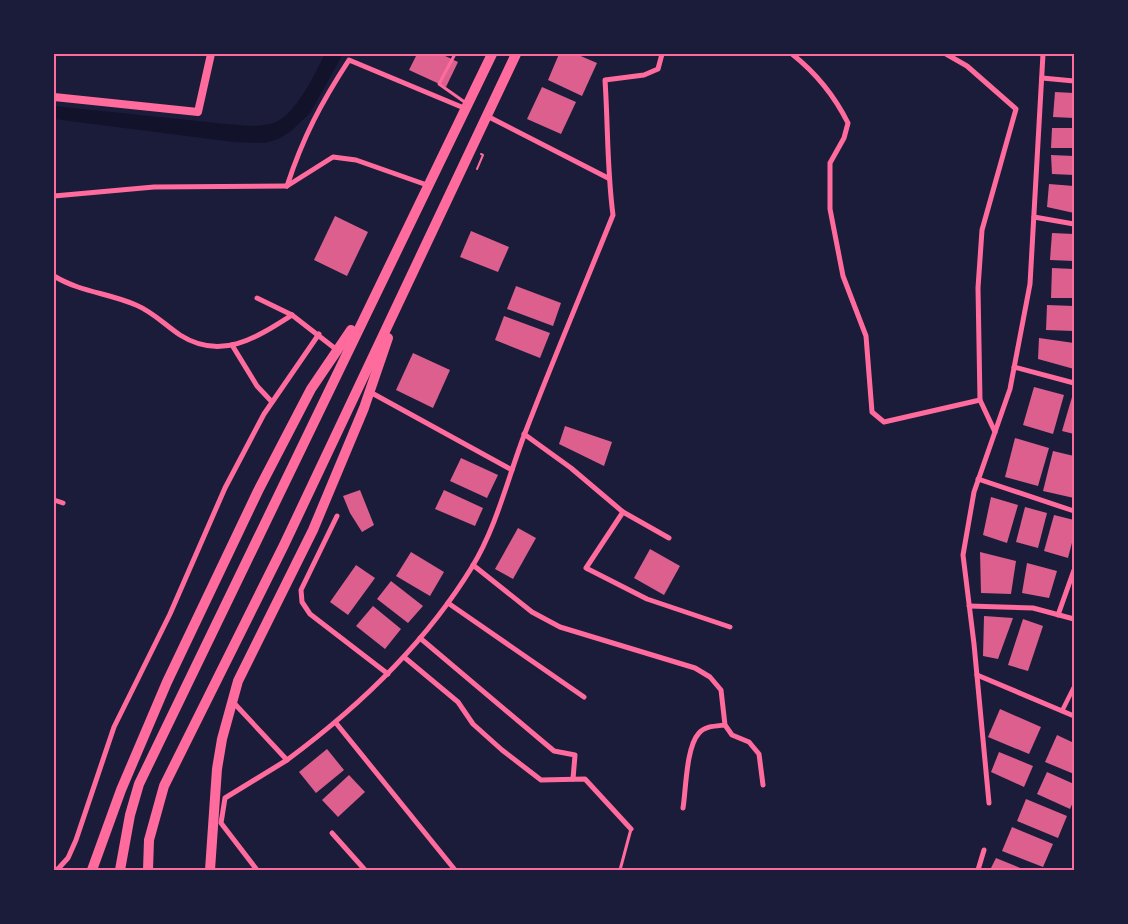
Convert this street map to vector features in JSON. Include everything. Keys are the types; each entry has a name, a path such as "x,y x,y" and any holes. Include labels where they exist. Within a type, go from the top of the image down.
{"highway":[{"path":"120,870 130,815 139,784 199,656 465,106 492,54"},
{"path":"148,870 150,840 164,786 221,673 516,54"},
{"path":"210,870 217,769 238,681 312,530 370,392 402,296"},
{"path":"92,870 120,790 167,682 289,431 311,389 372,301"}],"street":[{"path":"54,97 198,112 211,54"},
{"path":"257,870 221,824 225,798 287,760 336,723 404,657 448,603 473,565 498,511 524,434 613,215 608,178 610,157 605,80 644,75 658,69 662,54"},
{"path":"792,54 812,70 837,100 848,123 844,138 830,163 830,209 843,276 866,336 872,412 884,422 894,421 980,400"},
{"path":"946,54 967,66 1016,109 982,230 978,288 980,400 995,432"},
{"path":"989,803 963,555 978,480 1010,389 1030,284 1042,54"},
{"path":"287,186 300,146 321,103 349,60 465,106"},
{"path":"1042,78 1074,81"},
{"path":"487,116 608,178"},
{"path":"54,196 154,187 287,186 333,157 356,160 427,186"},
{"path":"1034,218 1074,224"},
{"path":"54,276 68,285 146,309 194,343 213,347 232,345 262,334 292,315"},
{"path":"257,298 292,315 319,334 337,350"},
{"path":"57,870 68,858 76,840 114,727 170,614 225,488 272,402 319,334"},
{"path":"232,345 257,386 272,402"},
{"path":"1014,367 1074,382"},
{"path":"370,392 512,470"},
{"path":"524,434 571,468 623,512 669,538"},
{"path":"978,480 1074,511"},
{"path":"54,500 63,503"},
{"path":"623,512 586,568 647,599 730,627"},
{"path":"337,516 301,590 302,602 310,614 388,674"},
{"path":"473,565 532,612 560,627 695,668 710,677 721,690 724,725 732,735 749,742 759,754 763,785"},
{"path":"1058,614 1074,570"},
{"path":"448,603 584,697"},
{"path":"969,606 1033,608 1074,619"},
{"path":"420,638 554,751 574,755 573,779"},
{"path":"404,657 458,702 473,724 494,744 541,780 585,779 631,829"},
{"path":"977,676 1074,716"},
{"path":"1062,711 1074,687"},
{"path":"232,702 287,760"},
{"path":"336,723 455,870"},
{"path":"683,808 690,756 698,734 706,728 724,725"},
{"path":"332,833 365,870"},
{"path":"978,870 984,850"}],"lane":[{"path":"455,54 439,84 465,106"},
{"path":"620,870 631,829"}],"path":[{"path":"477,169 483,155"}],"shaded area":[{"path":"325,54 343,54 310,113 290,132 278,139 265,143 234,142 54,119 54,106 226,124 251,126 270,124 284,117 298,102"}],"building":[{"path":"417,54 441,54 458,62 446,87 409,70"},
{"path":"559,54 576,54 597,63 582,96 548,80"},
{"path":"542,87 576,102 561,134 527,119"},
{"path":"1055,92 1074,93 1074,118 1053,117"},
{"path":"1052,128 1074,128 1074,148 1051,148"},
{"path":"1051,155 1074,156 1074,175 1052,174"},
{"path":"1049,184 1074,186 1074,213 1047,207"},
{"path":"335,216 368,232 347,276 314,260"},
{"path":"471,231 509,247 498,272 460,257"},
{"path":"1052,233 1074,234 1074,261 1050,260"},
{"path":"1052,268 1074,269 1074,298 1051,298"},
{"path":"516,286 561,303 553,326 507,309"},
{"path":"1047,305 1074,306 1074,331 1046,330"},
{"path":"504,316 550,333 540,358 495,340"},
{"path":"1039,338 1074,343 1074,369 1038,359"},
{"path":"413,353 450,370 433,408 396,390"},
{"path":"1034,387 1064,395 1053,434 1023,425"},
{"path":"1072,397 1074,398 1074,434 1062,431"},
{"path":"565,426 612,442 604,466 559,444"},
{"path":"1015,438 1049,448 1038,486 1005,477"},
{"path":"1053,451 1074,456 1074,498 1043,491"},
{"path":"461,458 498,475 487,498 450,481"},
{"path":"360,490 374,525 362,532 350,513 343,496"},
{"path":"444,490 483,508 475,526 435,509"},
{"path":"991,497 1018,505 1007,543 983,535"},
{"path":"1025,507 1047,513 1038,548 1016,542"},
{"path":"1054,515 1074,520 1074,535 1068,558 1044,551"},
{"path":"518,528 536,538 513,579 495,569"},
{"path":"650,549 680,566 664,595 634,578"},
{"path":"411,552 444,572 430,596 396,576"},
{"path":"980,552 1016,561 1011,594 981,593"},
{"path":"1027,563 1057,571 1049,598 1022,593"},
{"path":"356,565 375,578 348,615 330,602"},
{"path":"391,581 423,606 408,623 377,599"},
{"path":"373,606 401,629 385,649 356,626"},
{"path":"984,616 1013,618 998,659 983,656"},
{"path":"1023,619 1043,626 1028,671 1008,665"},
{"path":"1000,709 1041,727 1029,754 988,737"},
{"path":"1057,735 1074,743 1074,774 1045,762"},
{"path":"327,749 344,770 316,793 299,772"},
{"path":"999,752 1033,766 1024,787 991,772"},
{"path":"1047,772 1074,784 1074,800 1070,809 1037,794"},
{"path":"349,775 365,792 338,817 322,800"},
{"path":"1026,799 1067,816 1058,838 1017,821"},
{"path":"1012,827 1053,844 1043,867 1002,851"},
{"path":"996,858 1025,870 990,870"}]}
